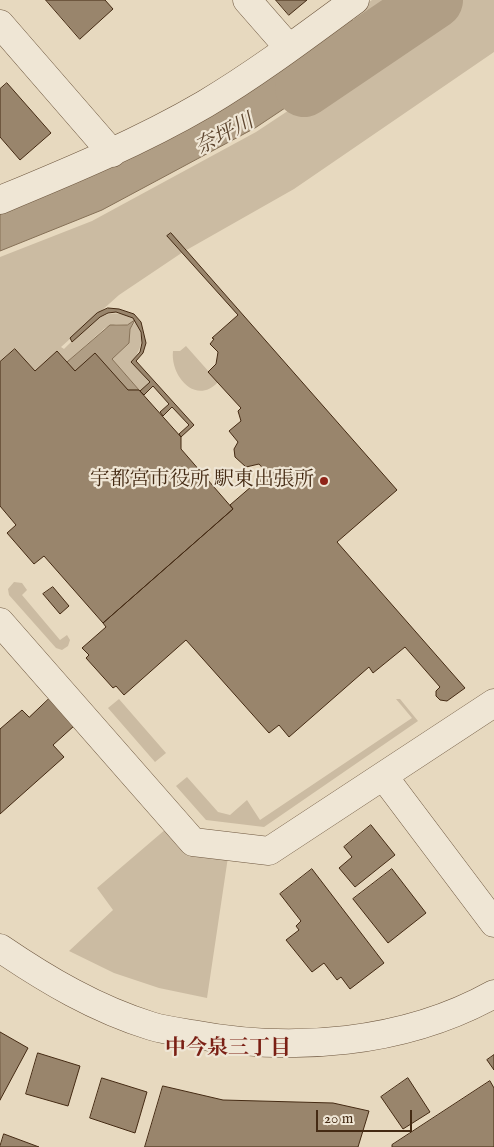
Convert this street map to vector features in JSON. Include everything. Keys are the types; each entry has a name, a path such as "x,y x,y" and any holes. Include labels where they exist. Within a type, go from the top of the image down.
{"street":[{"path":"247,0 290,48"},
{"path":"0,200 112,154 206,104 290,48 354,0"},
{"path":"0,24 112,154"},
{"path":"0,622 193,842 269,851 494,703"},
{"path":"384,777 494,923"},
{"path":"0,948 36,973 96,1005 152,1027 218,1039 270,1045 336,1041 397,1030 434,1021 494,994"}],"shaded area":[{"path":"372,0 494,0 494,52 294,189 183,252 119,295 61,347 64,349 87,326 103,316 122,314 135,320 127,325 116,324 105,328 67,362 57,351 35,371 15,349 0,362 0,257 92,221 256,132 377,52 351,14"},
{"path":"136,321 141,342 132,362 150,382 140,391 112,359 129,343 130,329"},
{"path":"186,346 218,382 210,389 201,391 193,389 180,378 173,360 173,351 180,351"},
{"path":"14,582 22,583 27,590 22,595 60,640 67,635 70,640 68,646 62,650 56,648 9,595 8,589"},
{"path":"119,699 166,753 155,762 108,708"},
{"path":"396,699 400,699 418,721 264,827 206,820 176,786 187,777 218,812 230,815 247,800 260,820 412,718"},
{"path":"173,823 228,857 207,998 159,988 114,973 69,951 113,910 97,888"}],"water":[{"path":"352,20 372,50 255,128 102,210 0,251 0,214 216,110"},
{"path":"135,320 130,329 129,343 112,359 139,390 128,390 95,354 75,371 67,362 110,325 127,325"}],"building":[{"path":"46,0 105,0 113,9 80,39"},
{"path":"276,0 307,0 289,15"},
{"path":"7,83 51,133 20,160 0,137 0,89"},
{"name":"宇都宮市役所 駅東出張所","path":"171,233 397,490 337,542 465,688 447,701 440,700 436,696 436,691 440,687 405,647 373,673 369,667 289,737 279,725 269,733 186,640 124,695 116,686 113,688 86,658 89,655 82,648 106,627 103,623 233,509 230,505 267,473 259,464 246,467 235,457 234,449 238,442 229,431 241,421 238,411 241,408 208,372 216,364 218,352 210,344 214,339 212,338 238,315 167,236"},
{"path":"108,308 134,314 141,322 146,343 143,353 136,361 194,425 181,437 179,434 189,425 172,407 163,416 160,412 169,404 153,386 144,395 140,391 150,382 131,362 140,352 142,343 141,332 133,318 116,312 108,313 100,317 72,342 70,338 97,313"},
{"path":"15,349 35,371 57,351 75,371 95,353 128,390 139,390 181,437 181,449 233,509 103,623 44,556 34,564 7,533 16,525 0,506 0,362"},
{"path":"53,587 69,606 60,614 43,594"},
{"path":"50,698 74,726 53,745 64,757 0,814 0,729 22,710 29,717"},
{"path":"371,825 395,855 355,887 339,868 352,857 344,847"},
{"path":"312,869 384,963 350,989 341,977 337,980 324,963 312,972 286,940 299,930 296,926 301,921 280,894"},
{"path":"392,869 426,913 388,943 353,899"},
{"path":"0,1032 28,1048 0,1100"},
{"path":"38,1053 80,1066 68,1106 26,1094"},
{"path":"494,1055 494,1070 487,1060"},
{"path":"102,1078 147,1092 135,1133 90,1118"},
{"path":"408,1078 430,1112 403,1129 381,1097"},
{"path":"490,1081 494,1088 494,1147 392,1147 392,1145"},
{"path":"163,1086 223,1100 333,1103 369,1111 358,1147 145,1147"},
{"path":"4,1134 39,1147 0,1147"}],"waterway":[{"name":"奈坪川","path":"304,88 434,0"}],"place":[{"name":"宇都宮市役所 駅東出張所","path":"324,481"}],"district":[{"name":"中今泉三丁目","path":"228,1050"}]}
